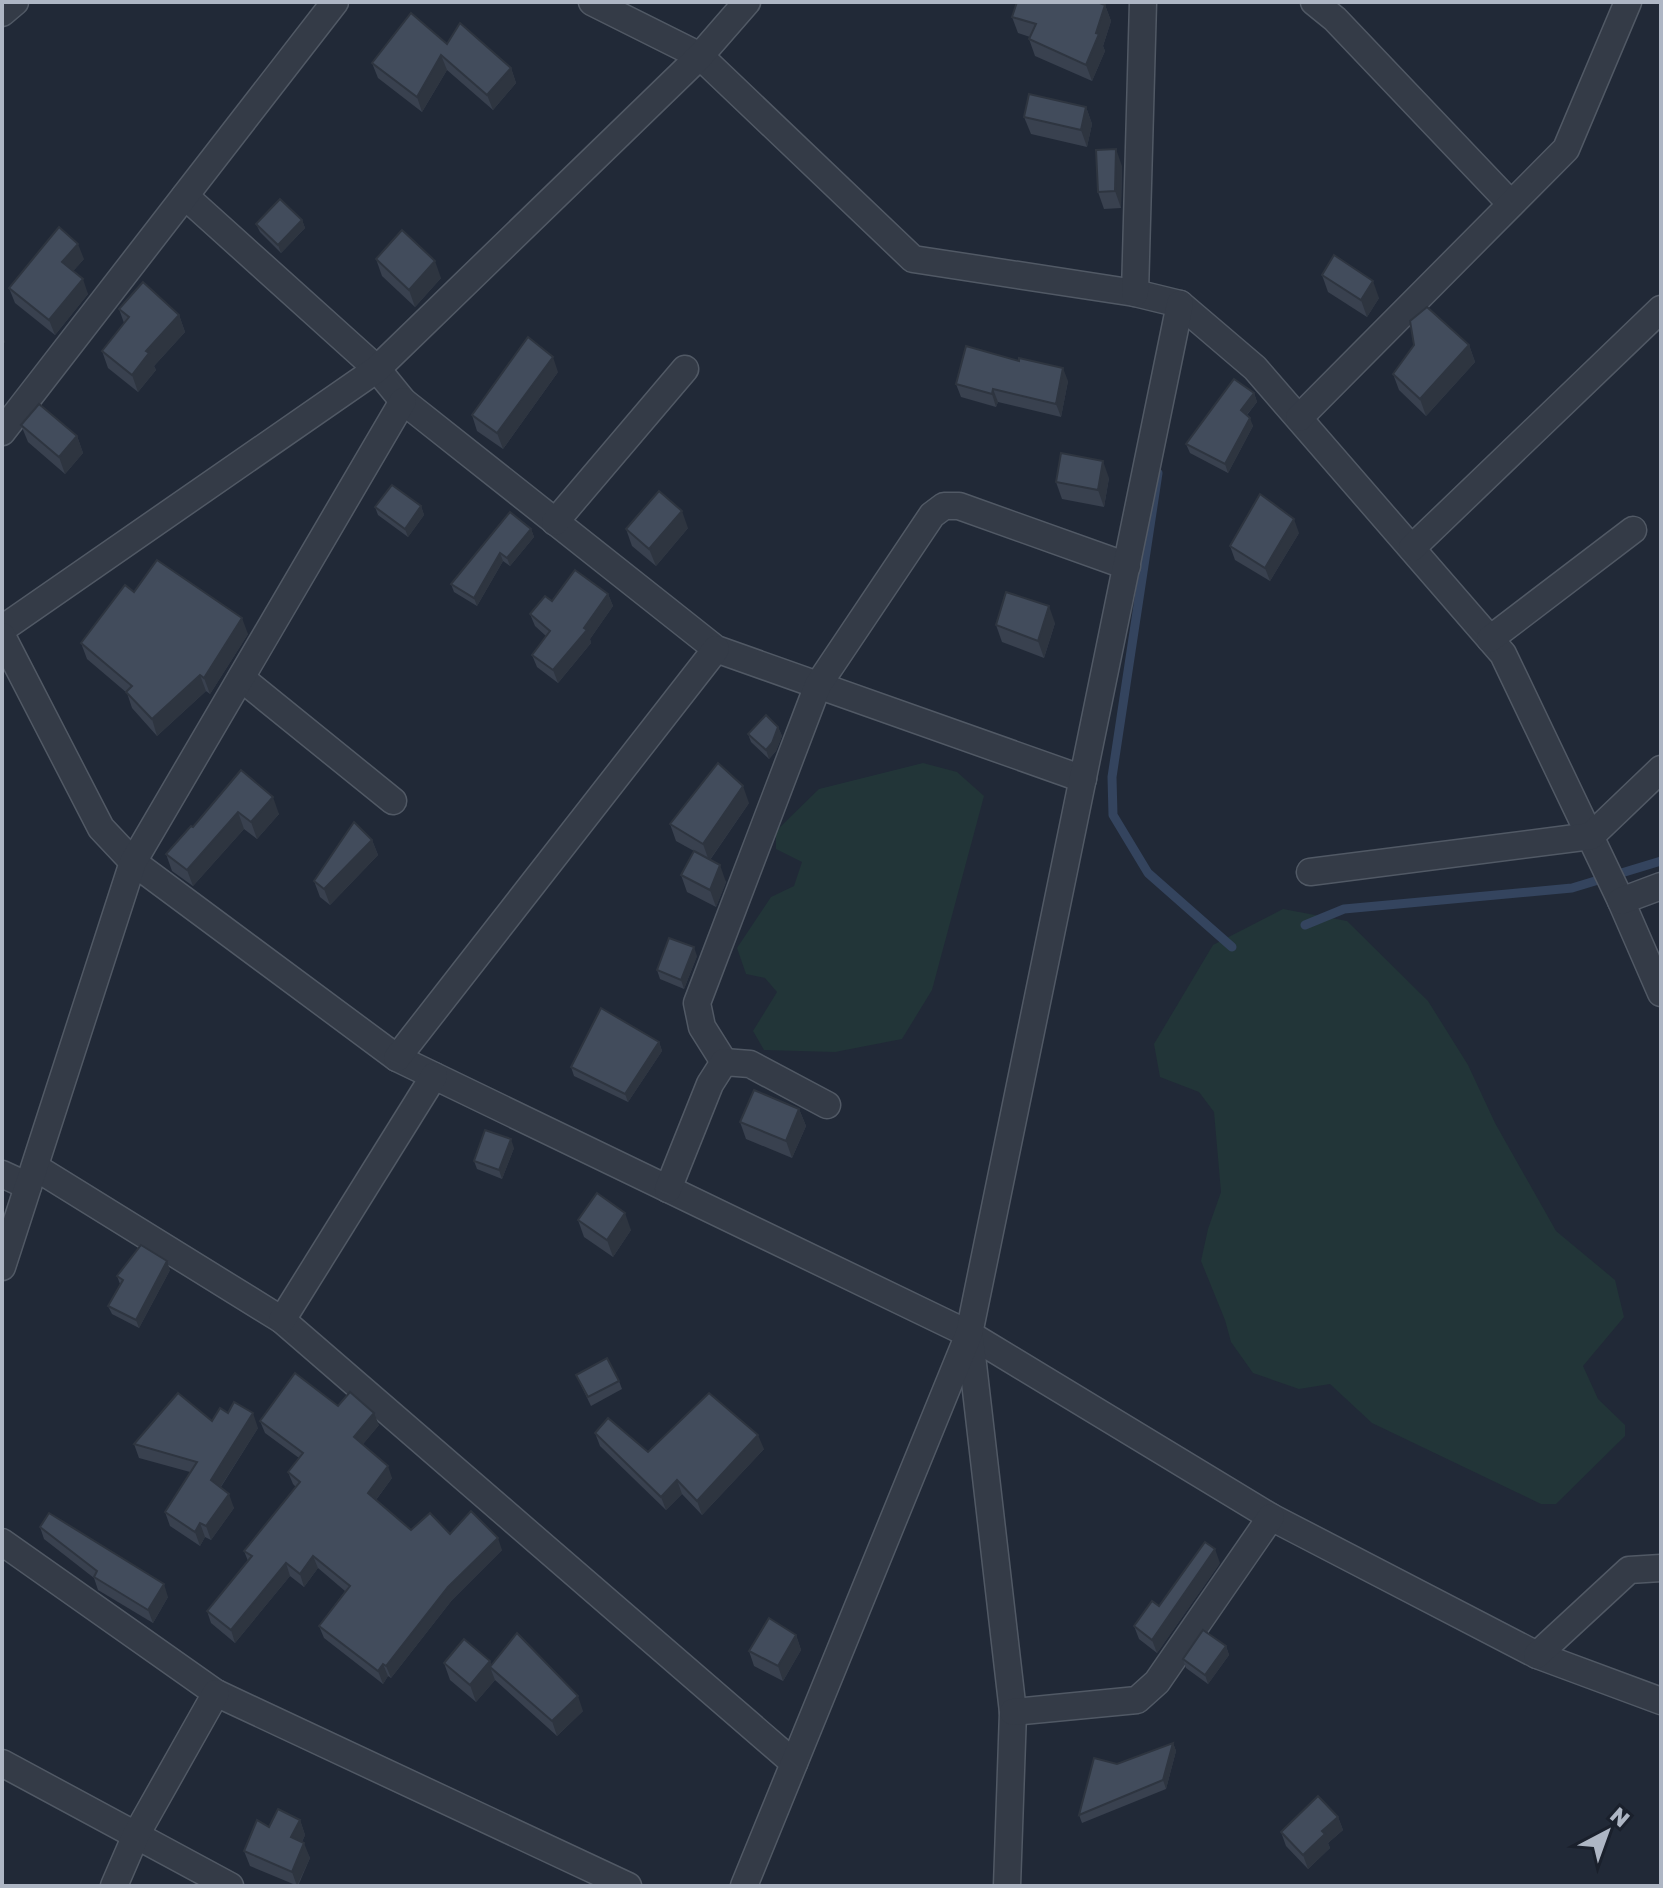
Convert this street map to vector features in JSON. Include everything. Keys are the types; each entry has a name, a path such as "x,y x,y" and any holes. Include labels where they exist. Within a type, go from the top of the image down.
{"street":[{"path":"2,13 15,2"},
{"path":"2,432 335,2"},
{"path":"592,2 700,56 913,259 1135,293 1180,304 1255,368 1503,654 1591,836 1661,993"},
{"path":"2,629 377,369 700,56 747,2"},
{"path":"1135,293 1143,2"},
{"path":"1314,2 1335,19 1511,204"},
{"path":"1299,418 1566,149 1628,2"},
{"path":"185,196 377,369 403,401 716,649 1083,779"},
{"path":"744,1886 969,1334 1180,304"},
{"path":"1412,548 1661,309"},
{"path":"555,522 685,369"},
{"path":"2,1267 133,862 403,401"},
{"path":"724,1062 702,1027 697,1003 818,685 932,515 944,506 959,506 1127,566"},
{"path":"1490,639 1633,530"},
{"path":"2,636 101,828 133,862 397,1058 969,1334 1271,1517 1537,1655 1661,1701"},
{"path":"397,1058 716,649"},
{"path":"241,678 393,801"},
{"path":"1310,872 1591,836 1661,769"},
{"path":"1621,901 1661,886"},
{"path":"724,1062 750,1064 827,1105"},
{"path":"668,1189 710,1084 724,1062"},
{"path":"282,1320 434,1076"},
{"path":"2,1174 32,1177 282,1320 794,1763"},
{"path":"969,1334 1013,1712 1007,1886"},
{"path":"1013,1712 1137,1700 1157,1682 1271,1517"},
{"path":"2,1542 216,1693 628,1886"},
{"path":"1537,1655 1629,1570 1661,1568"},
{"path":"114,1886 136,1835 216,1693"},
{"path":"2,1763 230,1886"}],"green space":[{"path":"923,763 957,772 984,796 932,990 902,1039 835,1052 764,1050 753,1031 777,992 765,978 746,974 737,948 771,897 794,886 802,862 776,849 776,831 819,789"},
{"path":"1283,909 1347,921 1428,1001 1468,1065 1495,1123 1556,1231 1615,1280 1624,1317 1583,1366 1598,1399 1625,1425 1625,1436 1556,1504 1541,1504 1372,1423 1330,1384 1299,1389 1253,1373 1231,1342 1201,1261 1221,1192 1214,1112 1199,1092 1160,1077 1154,1044 1213,945"}],"building":[{"path":"1017,2 1097,2 1105,5 1096,33 1099,34 1086,65 1029,39 1036,24 1012,17"},
{"path":"411,13 447,44 460,23 511,68 487,95 441,55 417,97 372,63"},
{"path":"1029,94 1086,107 1081,130 1024,117"},
{"path":"1116,149 1115,191 1098,192 1096,150"},
{"path":"280,199 302,220 278,245 256,224"},
{"path":"59,227 78,244 62,262 83,279 49,320 9,288"},
{"path":"402,230 435,261 409,290 376,259"},
{"path":"1334,255 1373,281 1361,300 1322,275"},
{"path":"143,282 179,315 146,351 149,353 132,375 102,351 129,317 119,309"},
{"path":"1427,307 1469,345 1420,399 1393,374 1414,345 1410,321"},
{"path":"528,337 553,357 497,433 472,415"},
{"path":"966,346 1019,361 1019,358 1063,368 1056,404 993,389 992,394 956,384"},
{"path":"1234,379 1254,393 1241,410 1250,418 1225,464 1186,444"},
{"path":"39,404 77,436 59,457 21,425"},
{"path":"1061,453 1103,461 1098,490 1056,482"},
{"path":"392,485 421,506 405,529 375,507"},
{"path":"659,491 682,511 649,549 626,529"},
{"path":"1260,494 1294,519 1265,568 1230,546"},
{"path":"510,512 531,529 507,558 500,553 474,598 451,584"},
{"path":"157,560 242,618 204,678 200,675 152,719 126,692 132,686 81,643 125,585 134,592"},
{"path":"575,570 608,594 584,628 587,630 553,670 532,655 550,631 530,614 545,596 552,601"},
{"path":"1006,592 1049,606 1038,641 996,625"},
{"path":"766,715 778,727 766,750 748,734"},
{"path":"718,763 743,786 703,844 670,824"},
{"path":"241,770 273,797 251,822 238,812 187,870 166,854"},
{"path":"354,822 372,840 324,889 314,881"},
{"path":"694,851 720,865 710,890 681,875"},
{"path":"669,938 694,947 681,980 657,970"},
{"path":"601,1008 659,1042 625,1094 571,1067"},
{"path":"754,1090 799,1109 786,1141 740,1122"},
{"path":"485,1130 511,1139 499,1170 474,1161"},
{"path":"597,1193 625,1213 607,1240 578,1220"},
{"path":"141,1245 167,1261 136,1320 108,1306 123,1280 117,1276"},
{"path":"607,1358 619,1381 588,1397 576,1375"},
{"path":"295,1373 338,1406 350,1392 374,1413 354,1437 388,1466 368,1493 411,1530 430,1513 450,1534 471,1511 498,1538 448,1587 386,1666 383,1664 378,1671 319,1626 350,1586 313,1556 300,1574 286,1563 231,1630 207,1611 252,1556 244,1551 300,1482 288,1472 303,1453 260,1421"},
{"path":"178,1393 212,1421 220,1408 228,1413 234,1402 253,1413 211,1480 229,1494 206,1526 200,1523 195,1532 165,1512 197,1462 134,1444"},
{"path":"709,1393 758,1435 697,1501 677,1480 661,1497 595,1433 608,1418 648,1452"},
{"path":"49,1513 164,1584 148,1610 94,1577 97,1571 40,1527"},
{"path":"1205,1542 1215,1549 1152,1640 1134,1626 1152,1601 1159,1606"},
{"path":"769,1618 796,1635 778,1666 749,1651"},
{"path":"1203,1630 1226,1646 1205,1675 1183,1659"},
{"path":"517,1633 578,1696 552,1721 490,1667"},
{"path":"464,1639 490,1661 470,1685 444,1663"},
{"path":"1173,1743 1163,1780 1079,1815 1094,1758 1117,1764"},
{"path":"1318,1796 1338,1817 1303,1855 1281,1832"},
{"path":"278,1809 300,1820 291,1837 304,1843 292,1872 244,1851 257,1820 269,1827"}],"waterway":[{"path":"1158,473 1112,777 1113,815 1148,873 1232,947"},
{"path":"1305,925 1344,909 1572,888 1661,861"}]}
